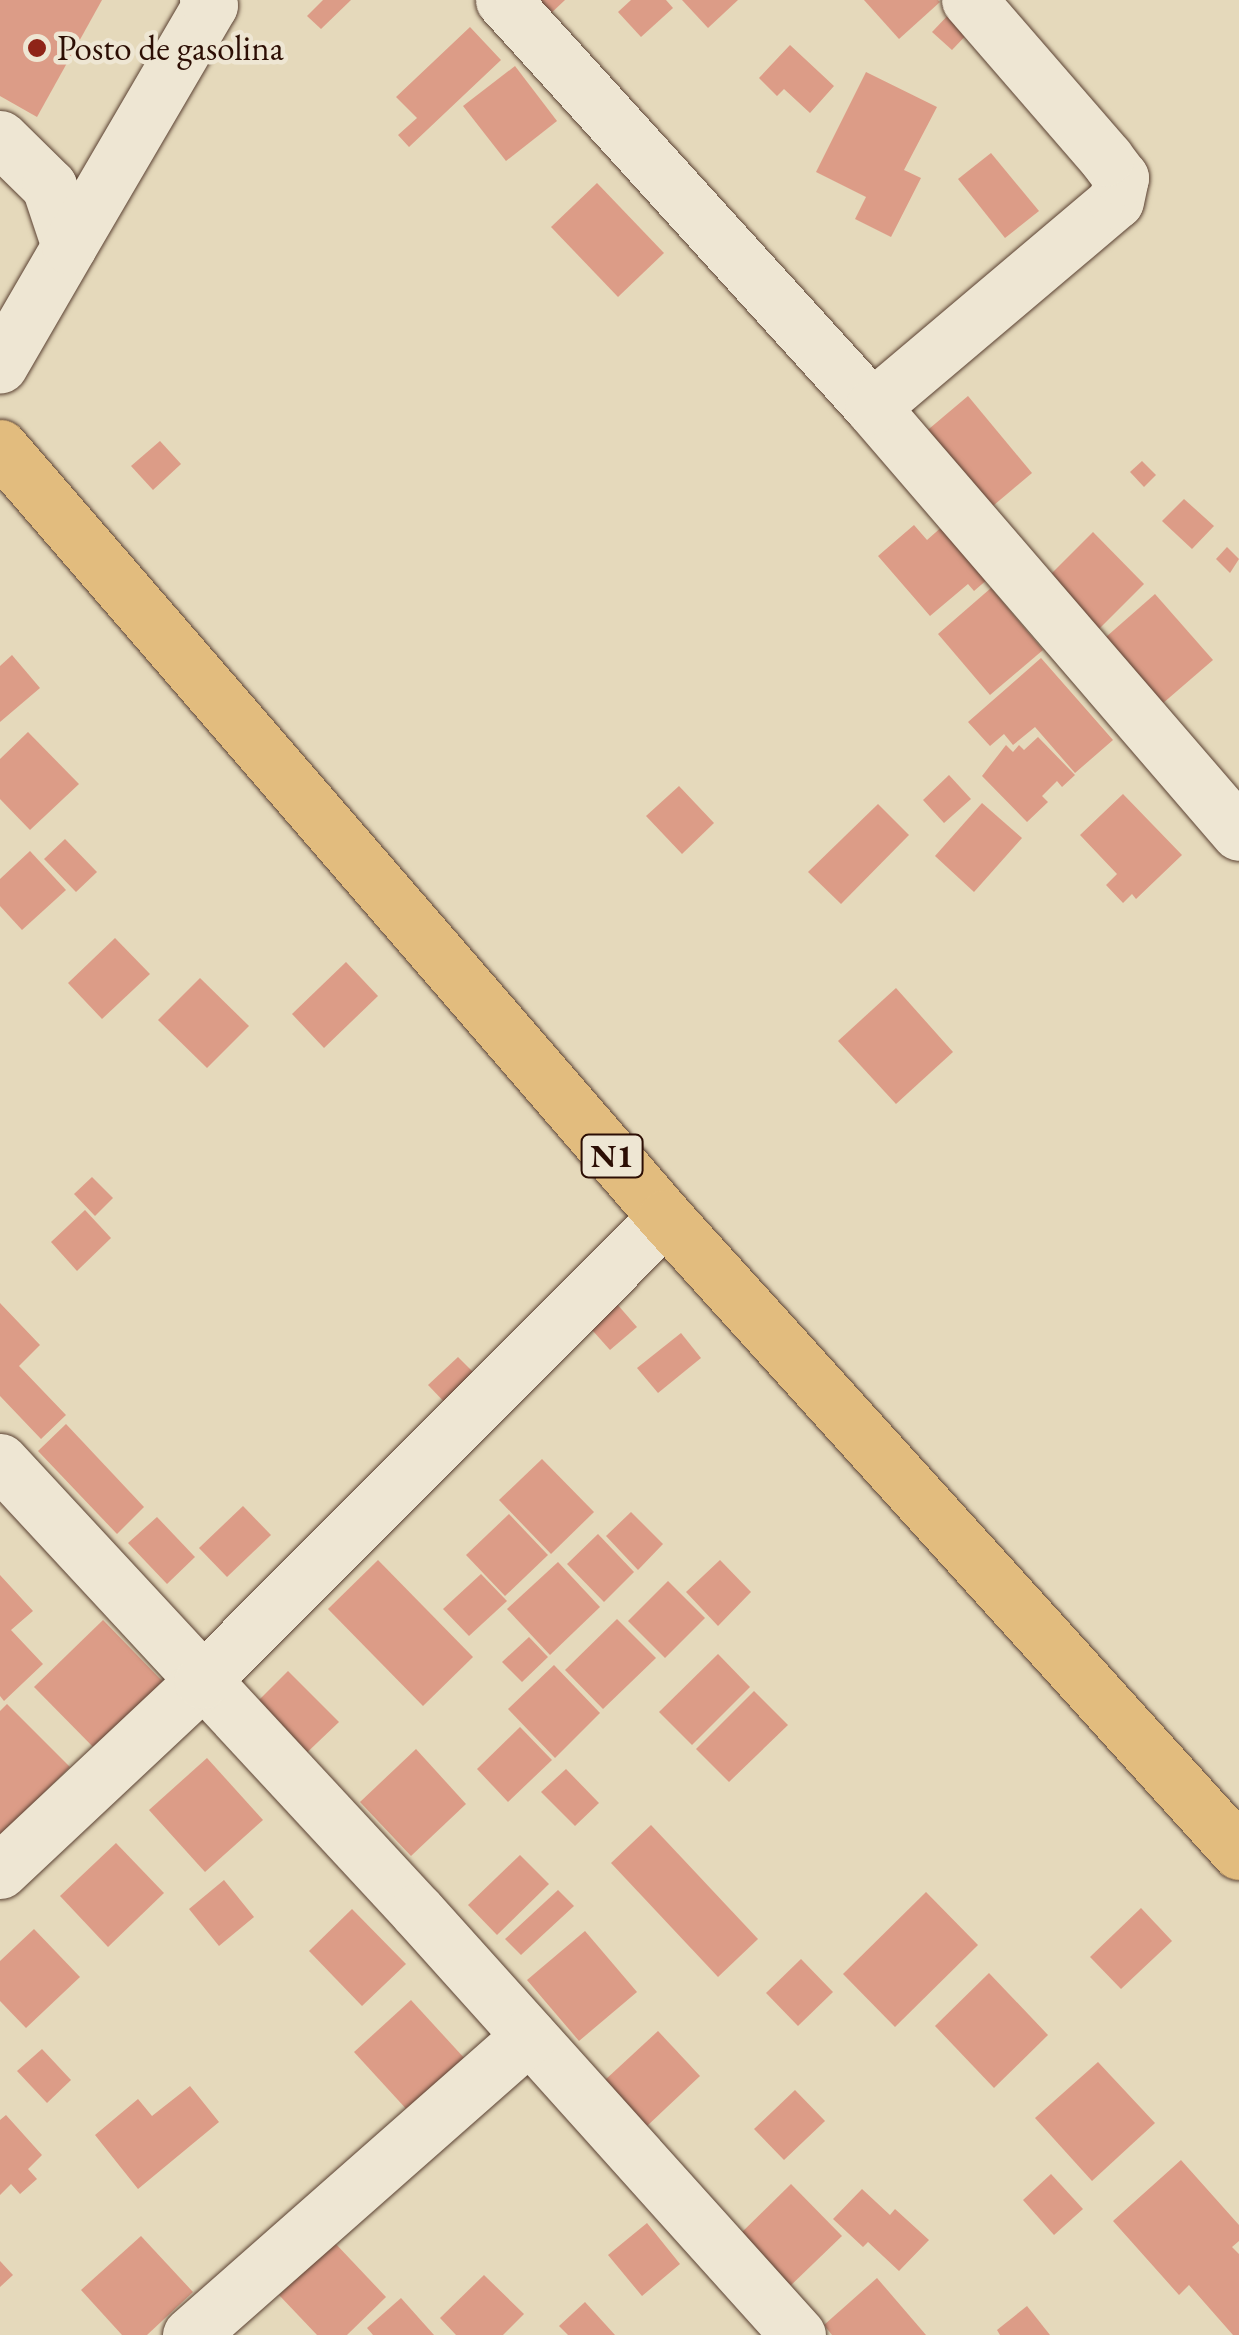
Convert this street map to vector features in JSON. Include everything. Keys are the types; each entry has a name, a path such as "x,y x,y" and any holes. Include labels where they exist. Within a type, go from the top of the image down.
{"highway":[{"name":"N1","path":"0,448 664,1216 1239,1852"}],"street":[{"path":"0,365 210,5 206,0"},
{"path":"502,0 872,407 1239,833"},
{"path":"872,407 1116,201 1121,178 969,0"},
{"path":"0,138 49,186 70,246"},
{"path":"0,1871 202,1681 664,1216"},
{"path":"0,1461 798,2335"},
{"path":"190,2335 529,2036"}],"building":[{"name":"Posto de gasolina","path":"0,0 102,0 37,117 0,96"},
{"path":"323,0 351,0 321,29 307,16"},
{"path":"533,0 565,0 548,16"},
{"path":"631,0 666,0 673,8 641,37 618,12"},
{"path":"682,0 738,0 708,28"},
{"path":"864,0 938,0 940,2 899,39"},
{"path":"953,10 972,29 952,50 932,32"},
{"path":"470,27 501,60 409,147 398,135 417,118 396,97"},
{"path":"790,45 834,86 810,113 784,89 777,96 759,78"},
{"path":"515,66 557,121 506,161 463,106"},
{"path":"866,72 937,107 904,170 921,178 891,237 855,219 866,197 816,172"},
{"path":"991,153 1039,211 1005,238 958,179"},
{"path":"597,183 664,253 618,297 551,227"},
{"path":"968,396 1032,473 981,516 917,439"},
{"path":"160,441 181,464 153,490 131,466"},
{"path":"1142,461 1156,475 1144,487 1130,472"},
{"path":"1184,499 1214,526 1192,549 1162,521"},
{"path":"914,525 927,540 944,525 989,578 974,591 968,584 930,616 878,556"},
{"path":"1093,532 1144,584 1095,633 1044,581"},
{"path":"1227,547 1239,559 1230,573 1216,559"},
{"path":"991,588 1043,650 990,695 938,634"},
{"path":"1155,594 1213,660 1155,710 1098,644"},
{"path":"12,655 40,688 0,722 0,666"},
{"path":"1041,658 1113,740 1075,773 1035,727 1013,745 1004,734 990,746 968,722"},
{"path":"28,732 79,784 30,830 0,799 0,759"},
{"path":"1038,737 1075,775 1062,787 1057,781 1042,796 1048,802 1027,822 982,776 1006,745 1013,752 1019,745 1024,750"},
{"path":"949,775 971,799 944,823 923,800"},
{"path":"679,786 714,823 682,854 646,816"},
{"path":"1123,794 1182,855 1136,899 1132,894 1123,903 1106,885 1117,874 1080,835"},
{"path":"982,803 1022,838 974,892 935,856"},
{"path":"878,804 909,835 841,904 808,872"},
{"path":"65,839 97,872 76,892 44,859"},
{"path":"30,851 66,890 22,930 0,906 0,879"},
{"path":"115,938 150,974 102,1019 68,983"},
{"path":"346,962 378,996 324,1048 292,1014"},
{"path":"200,978 249,1026 207,1068 158,1020"},
{"path":"896,988 953,1052 896,1104 838,1041"},
{"path":"92,1177 113,1198 95,1216 74,1194"},
{"path":"85,1210 111,1238 77,1271 51,1242"},
{"path":"603,1288 637,1327 610,1350 576,1312"},
{"path":"0,1303 40,1345 19,1366 66,1415 41,1439 0,1396"},
{"path":"681,1333 701,1358 658,1393 637,1368"},
{"path":"458,1357 480,1379 450,1408 428,1385"},
{"path":"66,1424 144,1507 117,1534 38,1451"},
{"path":"542,1459 594,1512 551,1554 499,1500"},
{"path":"243,1506 271,1535 227,1577 199,1548"},
{"path":"631,1512 663,1544 638,1570 606,1536"},
{"path":"509,1514 548,1555 505,1596 466,1555"},
{"path":"157,1517 195,1557 167,1584 128,1543"},
{"path":"598,1534 634,1572 604,1602 567,1564"},
{"path":"378,1560 473,1657 423,1706 328,1609"},
{"path":"720,1560 751,1592 718,1626 686,1592"},
{"path":"558,1562 600,1607 550,1655 507,1609"},
{"path":"481,1574 507,1601 469,1636 443,1609"},
{"path":"0,1575 33,1611 11,1630 43,1664 4,1701 0,1696"},
{"path":"668,1581 705,1618 665,1658 628,1621"},
{"path":"617,1619 656,1658 603,1709 565,1670"},
{"path":"103,1620 167,1686 99,1753 34,1687"},
{"path":"529,1637 548,1657 522,1682 502,1662"},
{"path":"718,1654 750,1687 692,1745 659,1712"},
{"path":"554,1665 600,1713 555,1758 508,1709"},
{"path":"288,1671 339,1722 297,1762 247,1712"},
{"path":"754,1691 788,1725 729,1782 696,1749"},
{"path":"7,1704 70,1767 0,1836 0,1711"},
{"path":"520,1727 552,1760 508,1802 477,1769"},
{"path":"416,1749 466,1804 411,1856 360,1802"},
{"path":"207,1758 263,1820 205,1872 149,1810"},
{"path":"566,1769 599,1803 575,1826 541,1792"},
{"path":"651,1825 758,1939 718,1977 611,1863"},
{"path":"116,1843 164,1893 108,1947 60,1896"},
{"path":"520,1855 549,1884 497,1935 468,1905"},
{"path":"224,1880 254,1917 219,1946 189,1909"},
{"path":"558,1890 574,1906 521,1955 505,1939"},
{"path":"926,1892 978,1945 895,2027 843,1974"},
{"path":"1141,1908 1172,1941 1121,1989 1090,1957"},
{"path":"352,1909 406,1964 362,2006 309,1951"},
{"path":"34,1929 80,1977 26,2028 0,2001 0,1961"},
{"path":"585,1931 637,1992 579,2041 527,1980"},
{"path":"801,1959 833,1992 798,2026 766,1993"},
{"path":"989,1973 1048,2035 994,2088 935,2026"},
{"path":"411,2000 466,2060 409,2112 354,2052"},
{"path":"658,2031 700,2076 647,2126 605,2080"},
{"path":"42,2049 71,2080 47,2103 17,2071"},
{"path":"1098,2062 1155,2123 1092,2181 1035,2118"},
{"path":"190,2086 219,2122 138,2189 95,2135 138,2099 152,2116"},
{"path":"795,2090 825,2121 784,2160 754,2129"},
{"path":"6,2115 42,2155 28,2169 37,2179 20,2194 11,2184 0,2195 0,2120"},
{"path":"1181,2160 1239,2225 1239,2241 1232,2247 1239,2254 1239,2335 1233,2335 1189,2285 1179,2295 1113,2221"},
{"path":"1051,2174 1083,2209 1054,2235 1023,2200"},
{"path":"791,2184 842,2236 786,2290 736,2238"},
{"path":"862,2189 890,2215 895,2209 929,2240 899,2271 868,2242 863,2247 833,2219"},
{"path":"647,2223 680,2264 642,2296 608,2255"},
{"path":"141,2236 193,2292 147,2335 122,2335 81,2290"},
{"path":"334,2242 386,2297 347,2335 317,2335 279,2295"},
{"path":"0,2261 13,2275 0,2287"},
{"path":"484,2275 524,2314 503,2335 456,2335 440,2318"},
{"path":"877,2278 926,2335 832,2335 824,2325"},
{"path":"401,2298 434,2335 373,2335 367,2328"},
{"path":"585,2302 615,2335 568,2335 559,2326"},
{"path":"1027,2306 1050,2335 1000,2335 997,2330"}],"place":[{"name":"Posto de gasolina","path":"37,48"}]}
